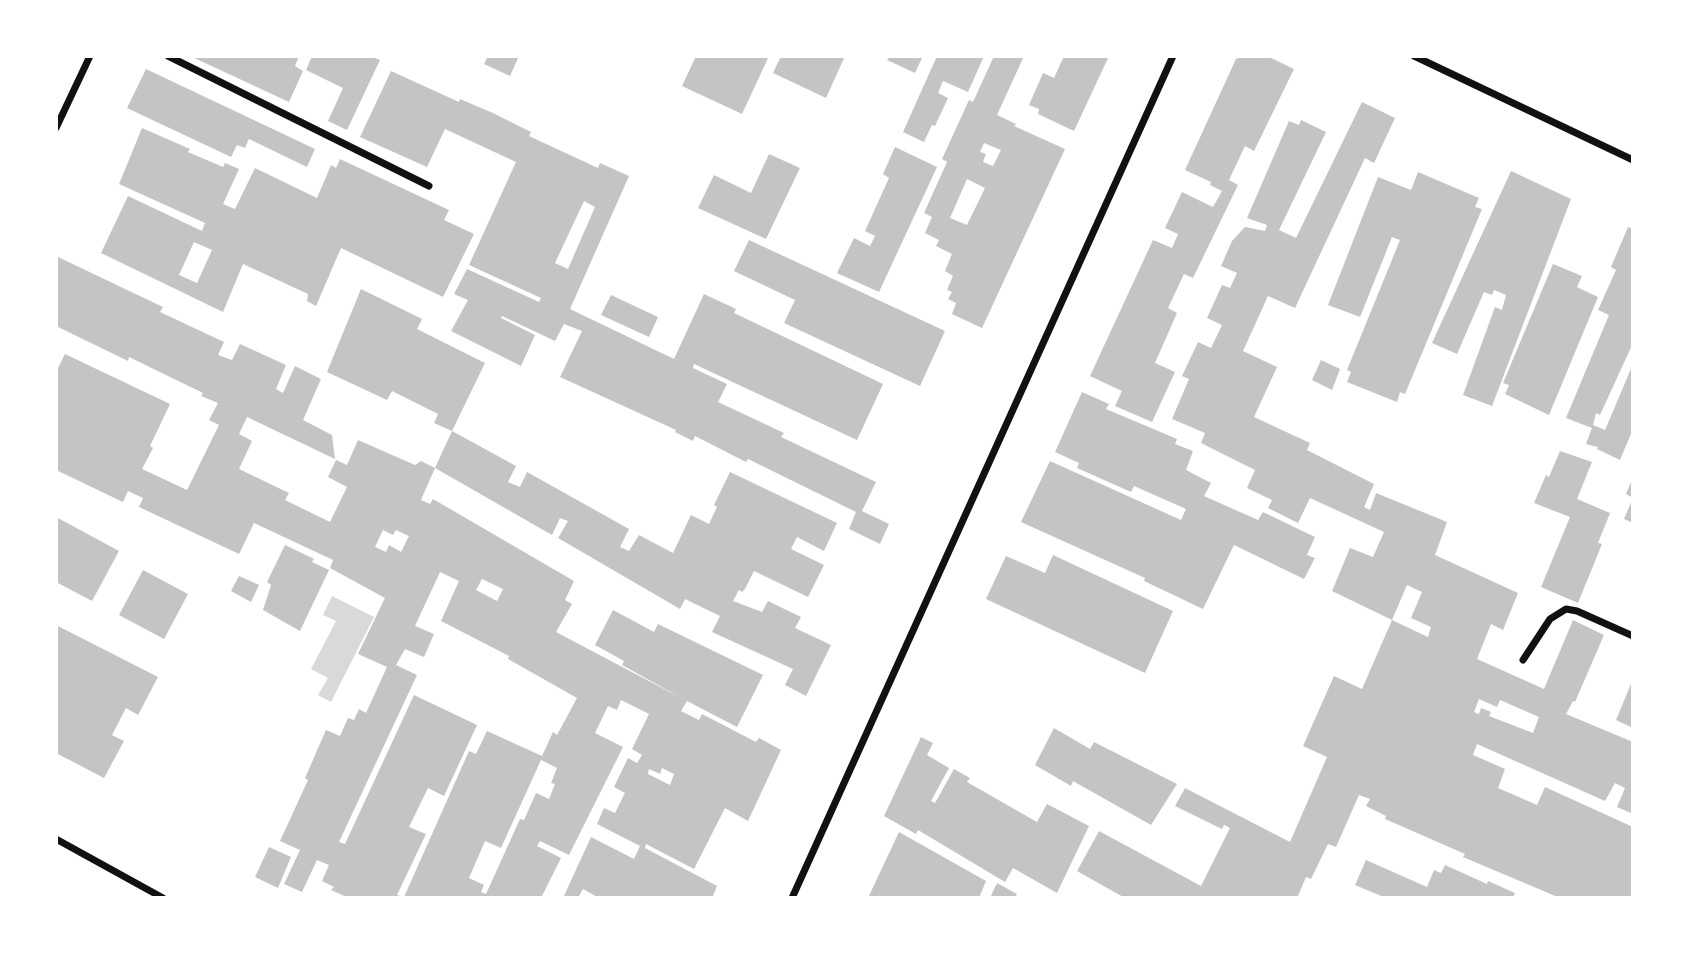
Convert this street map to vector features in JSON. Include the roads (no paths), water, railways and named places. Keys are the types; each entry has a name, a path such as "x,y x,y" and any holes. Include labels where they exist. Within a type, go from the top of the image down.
{"street":[{"path":"56,128 90,56"},
{"path":"168,56 429,186"},
{"path":"792,898 1173,56"},
{"path":"1414,56 1633,160"},
{"path":"1523,660 1550,619 1566,609 1577,611 1633,636"},
{"path":"56,839 163,898"}]}
